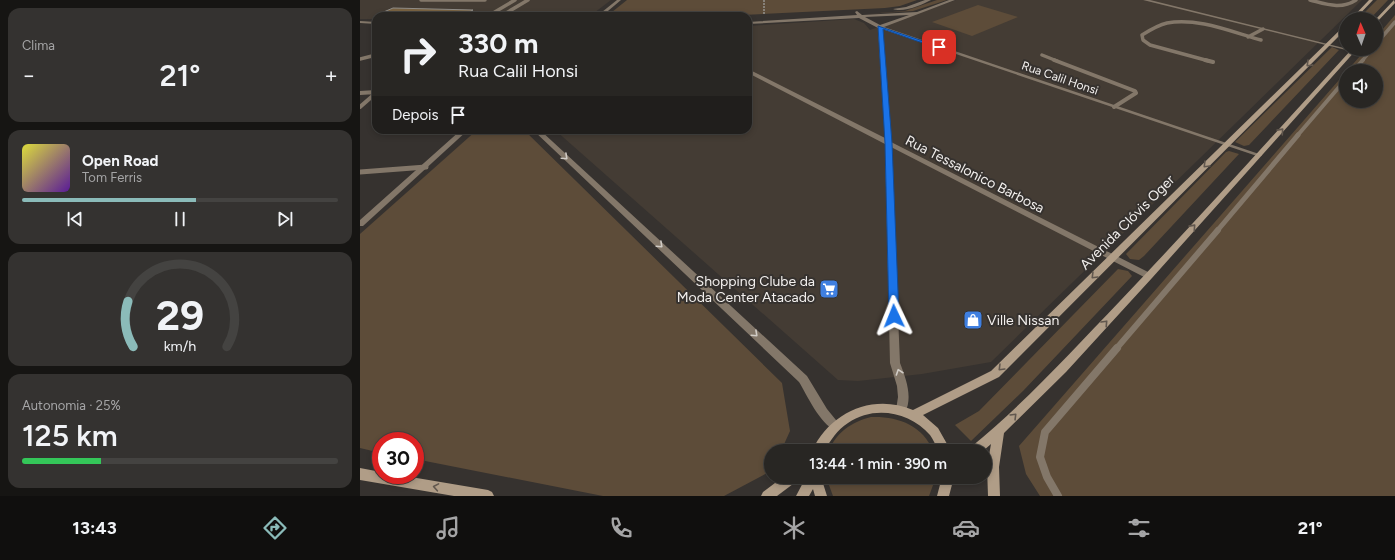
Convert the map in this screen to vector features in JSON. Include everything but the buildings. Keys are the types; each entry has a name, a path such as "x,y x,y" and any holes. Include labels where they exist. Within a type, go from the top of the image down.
{"main road":[{"path":"1360,12 1371,0"},
{"path":"1383,14 1395,1"},
{"name":"Avenida Clóvis Oger","path":"914,415 995,374 1339,34"},
{"path":"983,444 999,431 1062,369 1149,276 1259,156 1345,56"},
{"path":"821,444 835,425 854,413 865,409 889,408 901,410 914,415 931,428 941,444"},
{"path":"994,496 993,467 999,431"},
{"path":"360,474 488,496"},
{"path":"766,496 783,484"},
{"path":"802,496 810,484"},
{"path":"817,484 821,496"},
{"path":"944,495 946,484"}],"street":[{"path":"604,12 619,0"},
{"path":"859,15 907,8 929,0"},
{"path":"901,410 904,399 903,384 895,363 888,143 880,27 953,0"},
{"path":"1145,0 1339,47"},
{"path":"752,23 791,18 918,13"},
{"name":"Rua Calil Honsi","path":"859,15 880,27 1259,156"},
{"path":"752,18 791,18"},
{"path":"360,22 372,23"},
{"path":"360,27 372,28"},
{"name":"Rua Tessalonico Barbosa","path":"752,73 1149,276"},
{"path":"361,222 426,167 461,134"},
{"path":"540,134 803,379 823,412 835,425"}],"lane":[{"path":"421,0 485,0"},
{"path":"495,12 515,0"},
{"path":"508,12 528,0"},
{"path":"1310,0 1344,6 1350,5 1356,0"},
{"path":"1213,62 1150,45 1143,40 1142,35 1167,23 1180,22 1196,24 1261,40"},
{"path":"1383,36 1395,22"},
{"path":"1248,37 1264,29"},
{"path":"1042,55 1135,91 1136,93 1114,107"},
{"path":"360,59 372,56"},
{"path":"1359,64 1366,56"},
{"path":"360,59 372,58"},
{"path":"1058,496 1047,477 1040,457 1045,432 1339,87"},
{"path":"360,93 372,93"},
{"path":"360,107 372,96"},
{"path":"360,172 426,167"}],"path":[{"path":"764,0 764,17"}],"shaded area":[{"path":"360,0 611,0 595,12 372,12 372,19 360,19"},
{"path":"627,0 917,0 900,6 885,8 752,14 752,12 612,12"},
{"path":"937,0 947,0 913,11 866,14 905,11"},
{"path":"956,0 1362,0 1350,12 1339,12 1339,22 991,362 922,374 858,381 838,380 560,134 752,134 752,26 854,19 864,23 870,30"},
{"path":"1377,0 1388,0 1377,12 1365,12"},
{"path":"978,5 1018,17 972,36 932,22"},
{"path":"1395,15 1395,496 1040,496 1026,474 1019,446 1339,80 1339,108 1383,108 1383,64 1353,64 1360,56 1383,56 1383,29"},
{"path":"1332,47 1339,50 1249,145 1244,146 1235,142"},
{"path":"472,134 528,134 782,383 790,431 784,444 764,444 764,475 724,496 603,496 424,461 424,432 372,432 372,451 360,448 360,234"},
{"path":"1229,151 1239,154 1144,256 1139,260 1130,259 1126,254 1226,152"},
{"path":"1118,269 1128,271 1132,276 1023,391 971,441 955,425 979,411"},
{"path":"881,417 899,420 916,429 930,444 832,444 840,433 851,425 864,419"},
{"path":"829,484 933,484 929,496 833,496"}],"place":[{"name":"Shopping Clube da Moda Center Atacado","path":"829,289"},
{"name":"Ville Nissan","path":"973,320"}],"route":[{"path":"894,316 888,143 880,27 939,47"}]}
